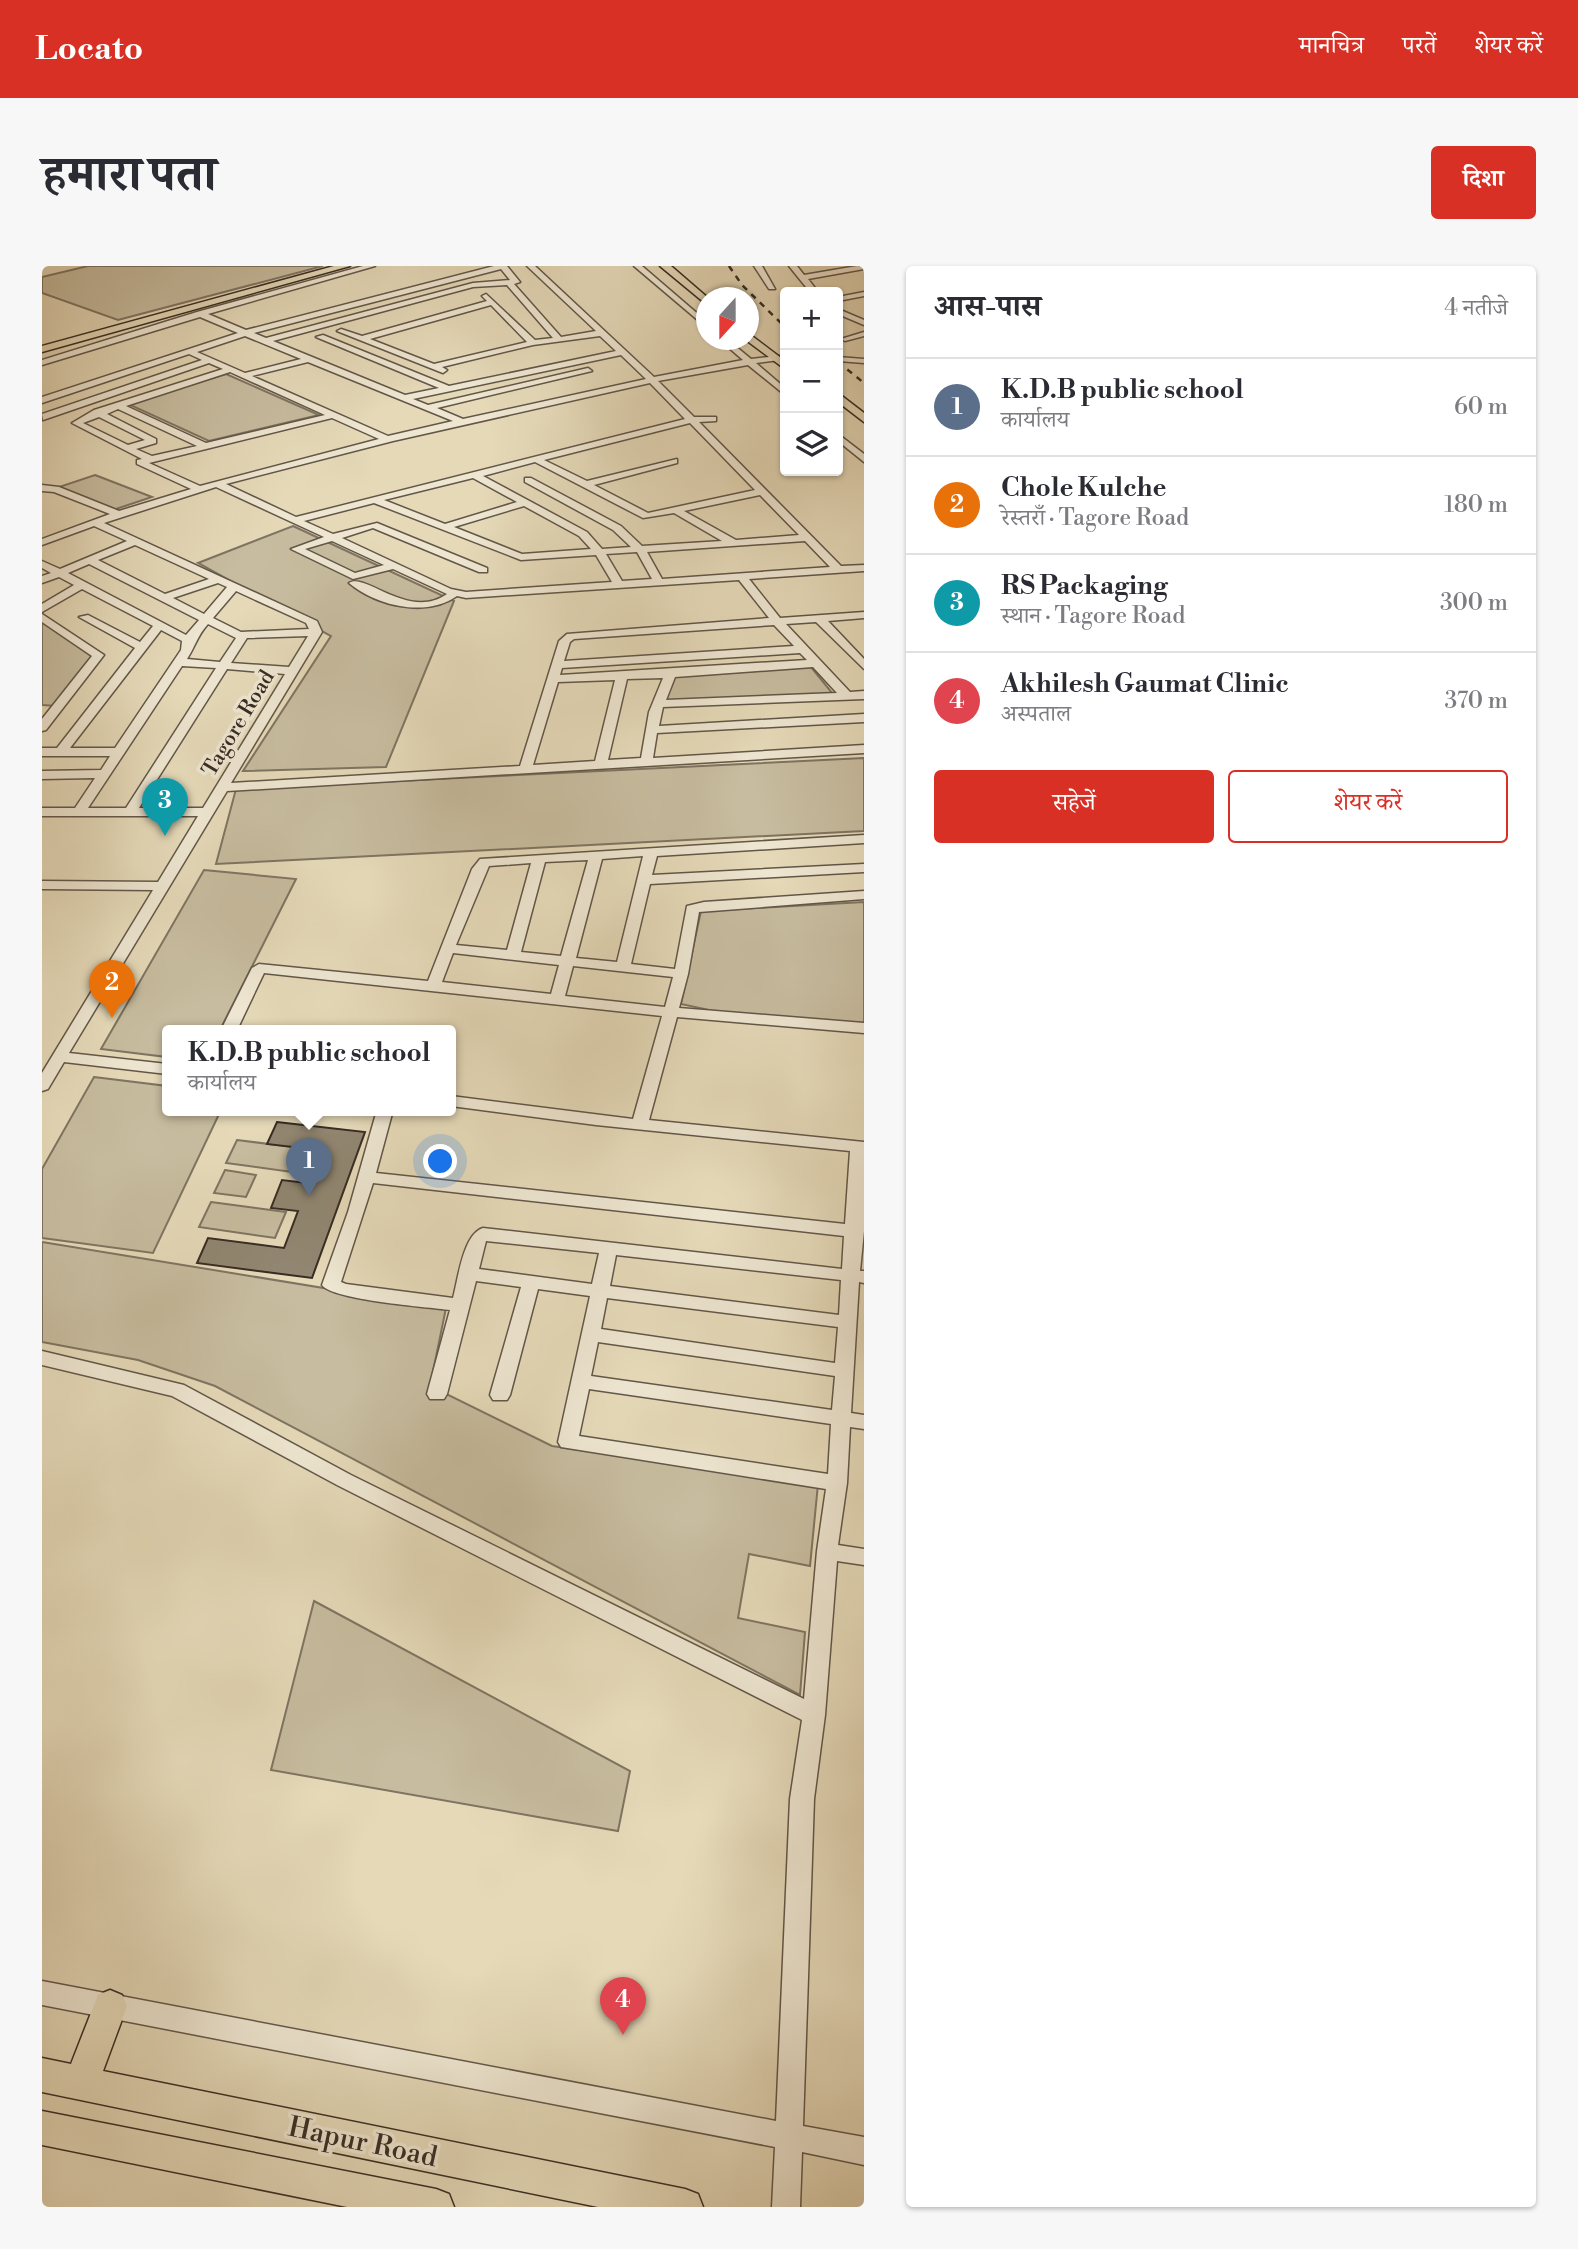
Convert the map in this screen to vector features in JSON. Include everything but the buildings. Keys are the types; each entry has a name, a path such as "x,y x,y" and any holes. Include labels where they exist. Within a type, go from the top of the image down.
{"main road":[{"path":"42,347 328,266"},
{"path":"117,325 345,266"},
{"path":"664,266 696,293"},
{"path":"676,266 702,287"},
{"path":"759,336 780,354"},
{"path":"843,401 864,419"},
{"path":"843,413 864,430"},
{"path":"81,2082 110,2006"},
{"name":"Hapur Road","path":"42,2075 685,2207"},
{"name":"Hapur Road","path":"42,2128 436,2207"}],"street":[{"path":"42,363 189,317 371,266"},
{"path":"42,400 245,333 463,275 503,266 517,281 473,285 264,341"},
{"path":"531,266 652,380 839,570"},
{"path":"638,266 696,316"},
{"path":"758,266 772,288"},
{"path":"793,266 810,287"},
{"path":"802,278 864,267"},
{"path":"463,275 533,343"},
{"path":"509,283 559,339"},
{"path":"843,298 864,294"},
{"path":"458,301 484,295"},
{"path":"854,296 864,302"},
{"path":"362,339 493,302"},
{"path":"491,314 503,311"},
{"path":"173,312 189,317"},
{"path":"843,313 864,323"},
{"path":"200,314 462,422"},
{"path":"307,340 380,321"},
{"path":"341,331 472,383"},
{"path":"434,366 533,343 602,333"},
{"path":"845,339 864,334"},
{"path":"320,337 447,388"},
{"path":"380,346 393,342"},
{"path":"600,345 613,343"},
{"path":"281,348 294,344"},
{"path":"736,350 780,388"},
{"path":"189,351 389,440"},
{"path":"843,358 864,351"},
{"path":"404,398 623,352"},
{"path":"42,542 93,522 199,489 389,440 652,380 780,355"},
{"path":"243,376 309,359"},
{"path":"843,359 864,361"},
{"path":"43,417 209,360"},
{"path":"150,459 76,423 117,405 229,370"},
{"path":"427,408 588,372"},
{"path":"117,405 205,446"},
{"path":"97,412 153,441 128,449"},
{"path":"199,489 139,463 334,415"},
{"path":"295,520 692,420 713,419"},
{"path":"843,441 864,459"},
{"path":"535,459 588,484 639,514 654,516 762,492"},
{"path":"588,484 674,461"},
{"path":"498,487 561,471"},
{"path":"473,474 576,529 600,553 620,586"},
{"path":"528,480 617,528 641,551 659,583"},
{"path":"217,484 454,593 479,595 864,568"},
{"path":"42,490 56,489 117,514"},
{"path":"372,499 521,557 807,538"},
{"path":"442,528 527,502"},
{"path":"677,511 734,543"},
{"path":"89,560 205,620 242,635 316,632 311,621 93,522"},
{"path":"393,566 366,576 353,576 296,550 373,525 483,570"},
{"path":"42,580 136,541"},
{"path":"42,564 188,640"},
{"path":"743,578 778,622 847,696"},
{"path":"163,598 218,579"},
{"path":"354,583 416,608 444,601 454,593"},
{"path":"42,609 82,584"},
{"path":"79,811 187,650 188,640 234,586"},
{"path":"525,770 565,641 570,636 864,615"},
{"path":"42,617 98,654 42,727"},
{"path":"84,617 142,648"},
{"path":"820,618 864,666"},
{"path":"61,752 159,625"},
{"name":"Tagore Road","path":"42,1086 316,632"},
{"path":"131,811 242,635"},
{"path":"558,665 803,649"},
{"path":"179,662 293,671"},
{"path":"555,679 817,663"},
{"path":"646,764 658,704 670,674"},
{"path":"600,766 622,677"},
{"path":"658,704 864,695"},
{"path":"42,706 56,706"},
{"path":"652,730 864,719"},
{"path":"222,787 864,749"},
{"path":"42,752 119,752"},
{"path":"42,775 104,774"},
{"path":"42,812 209,812"},
{"path":"433,986 481,865 493,861 596,857 864,839"},
{"path":"623,968 652,853"},
{"path":"557,999 596,857"},
{"path":"513,956 539,859"},
{"path":"645,880 864,868"},
{"path":"42,886 163,887"},
{"path":"640,1124 681,974 690,913 697,907 864,895"},
{"path":"448,948 681,974"},
{"path":"232,1025 260,968 671,1012 864,1028"},
{"path":"59,1057 162,1068"},
{"path":"456,1102 862,1147 855,1231 858,1276 848,1322 837,1483 827,1551 814,1715 802,1799 786,2207"},
{"path":"383,1116 358,1212 331,1284 343,1290 459,1305"},
{"path":"366,1177 855,1231"},
{"path":"437,1394 467,1274 478,1238 482,1234 858,1276"},
{"path":"609,1247 568,1442 837,1483"},
{"path":"467,1274 848,1322"},
{"path":"500,1395 531,1282"},
{"path":"590,1334 845,1371"},
{"path":"42,1358 177,1390 344,1480 814,1715"},
{"path":"580,1381 864,1422"},
{"path":"827,1551 864,1557"},
{"path":"42,1993 864,2151"}],"shaded area":[{"path":"88,266 323,266 118,320 42,293 42,277"},
{"path":"226,374 319,415 209,441 128,404"},
{"path":"95,475 152,497 113,510 56,488"},
{"path":"293,526 454,601 386,767 243,771 331,636 198,563"},
{"path":"42,617 101,659 56,706 42,705"},
{"path":"811,667 833,694 663,702 672,677"},
{"path":"864,758 864,831 216,864 236,789"},
{"path":"204,870 296,879 223,1025 162,1025 162,1056 101,1049"},
{"path":"864,902 864,1028 732,1015 681,1004 701,911"},
{"path":"94,1077 162,1085 162,1116 218,1116 153,1253 42,1238 42,1169"},
{"path":"237,1140 309,1149 299,1173 226,1163"},
{"path":"225,1170 256,1175 246,1197 214,1193"},
{"path":"211,1202 286,1212 275,1238 199,1227"},
{"path":"42,1242 446,1308 430,1386 552,1446 818,1484 810,1566 749,1554 738,1618 805,1632 800,1695 215,1386 138,1360 42,1342"},
{"path":"314,1601 630,1771 618,1831 271,1770"}],"railway":[{"path":"729,266 742,285 780,322"},
{"path":"843,366 864,383"}],"place":[{"name":"RS Packaging","path":"165,836"},
{"name":"Chole Kulche","path":"112,1018"},
{"name":"K.D.B public school","path":"309,1196"},
{"name":"Akhilesh Gaumat Clinic","path":"623,2035"}]}
